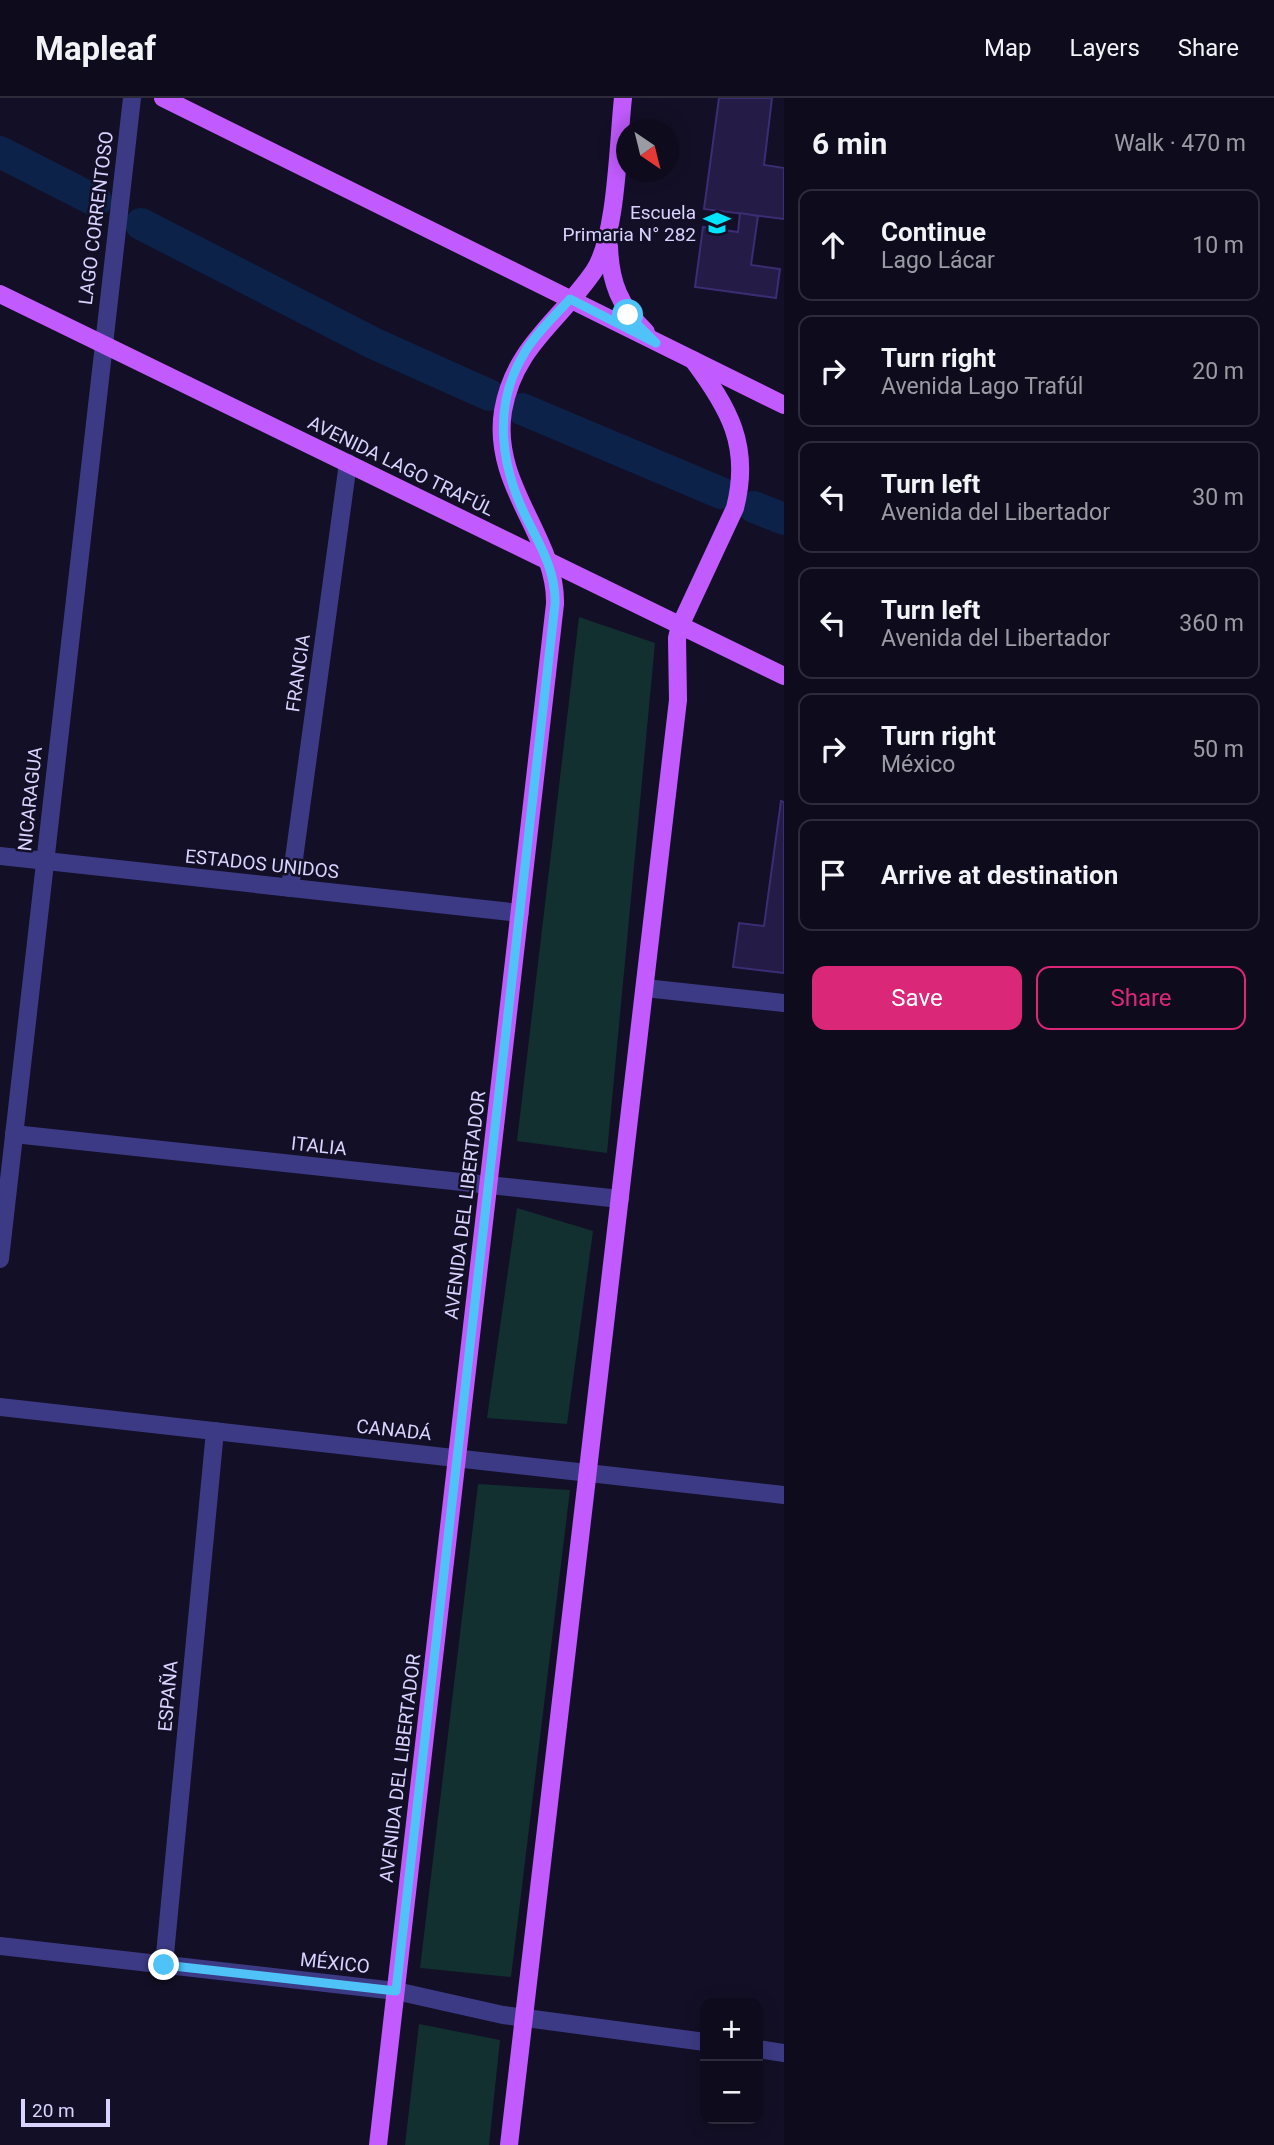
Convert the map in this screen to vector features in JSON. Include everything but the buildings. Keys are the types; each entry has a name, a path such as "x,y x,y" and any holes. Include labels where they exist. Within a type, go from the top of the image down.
{"main road":[{"path":"163,98 784,405"},
{"path":"623,98 608,232 610,268 616,292 628,315 656,343"},
{"name":"AVENIDA DEL LIBERTADOR","path":"378,2145 555,604 554,580 548,562 520,506 505,459 503,413 511,379 526,350 594,270 608,232"},
{"name":"AVENIDA LAGO TRAFÚL","path":"0,294 784,676"},
{"path":"509,2145 678,700 677,659 680,626 735,508 742,465 738,441 727,410 692,360"}],"street":[{"name":"LAGO CORRENTOSO","path":"102,344 132,98"},
{"name":"NICARAGUA","path":"0,1259 102,344"},
{"name":"FRANCIA","path":"290,888 348,463"},
{"name":"ESTADOS UNIDOS","path":"0,856 520,913"},
{"path":"645,988 784,1003"},
{"name":"ITALIA","path":"14,1134 620,1199"},
{"name":"CANADÁ","path":"0,1407 784,1495"},
{"name":"ESPAÑA","path":"164,1965 215,1431"},
{"name":"MÉXICO","path":"0,1946 396,1991 523,2019 700,2041"},
{"path":"763,2050 784,2053"}],"green space":[{"path":"579,617 655,643 607,1153 517,1141"},
{"path":"517,1208 593,1231 567,1424 487,1418"},
{"path":"478,1484 570,1490 511,1977 420,1968"},
{"path":"419,2024 500,2040 489,2145 405,2145"}],"waterway":[{"path":"0,152 96,201"},
{"path":"141,224 373,343 489,395"},
{"path":"522,409 721,493"},
{"path":"754,507 784,519"}],"place":[{"name":"Escuela Primaria N° 282","path":"717,223"}],"route":[{"path":"164,1965 396,1991 556,592 552,572 520,506 505,459 503,413 511,379 526,350 570,299 656,343 628,315"}]}
